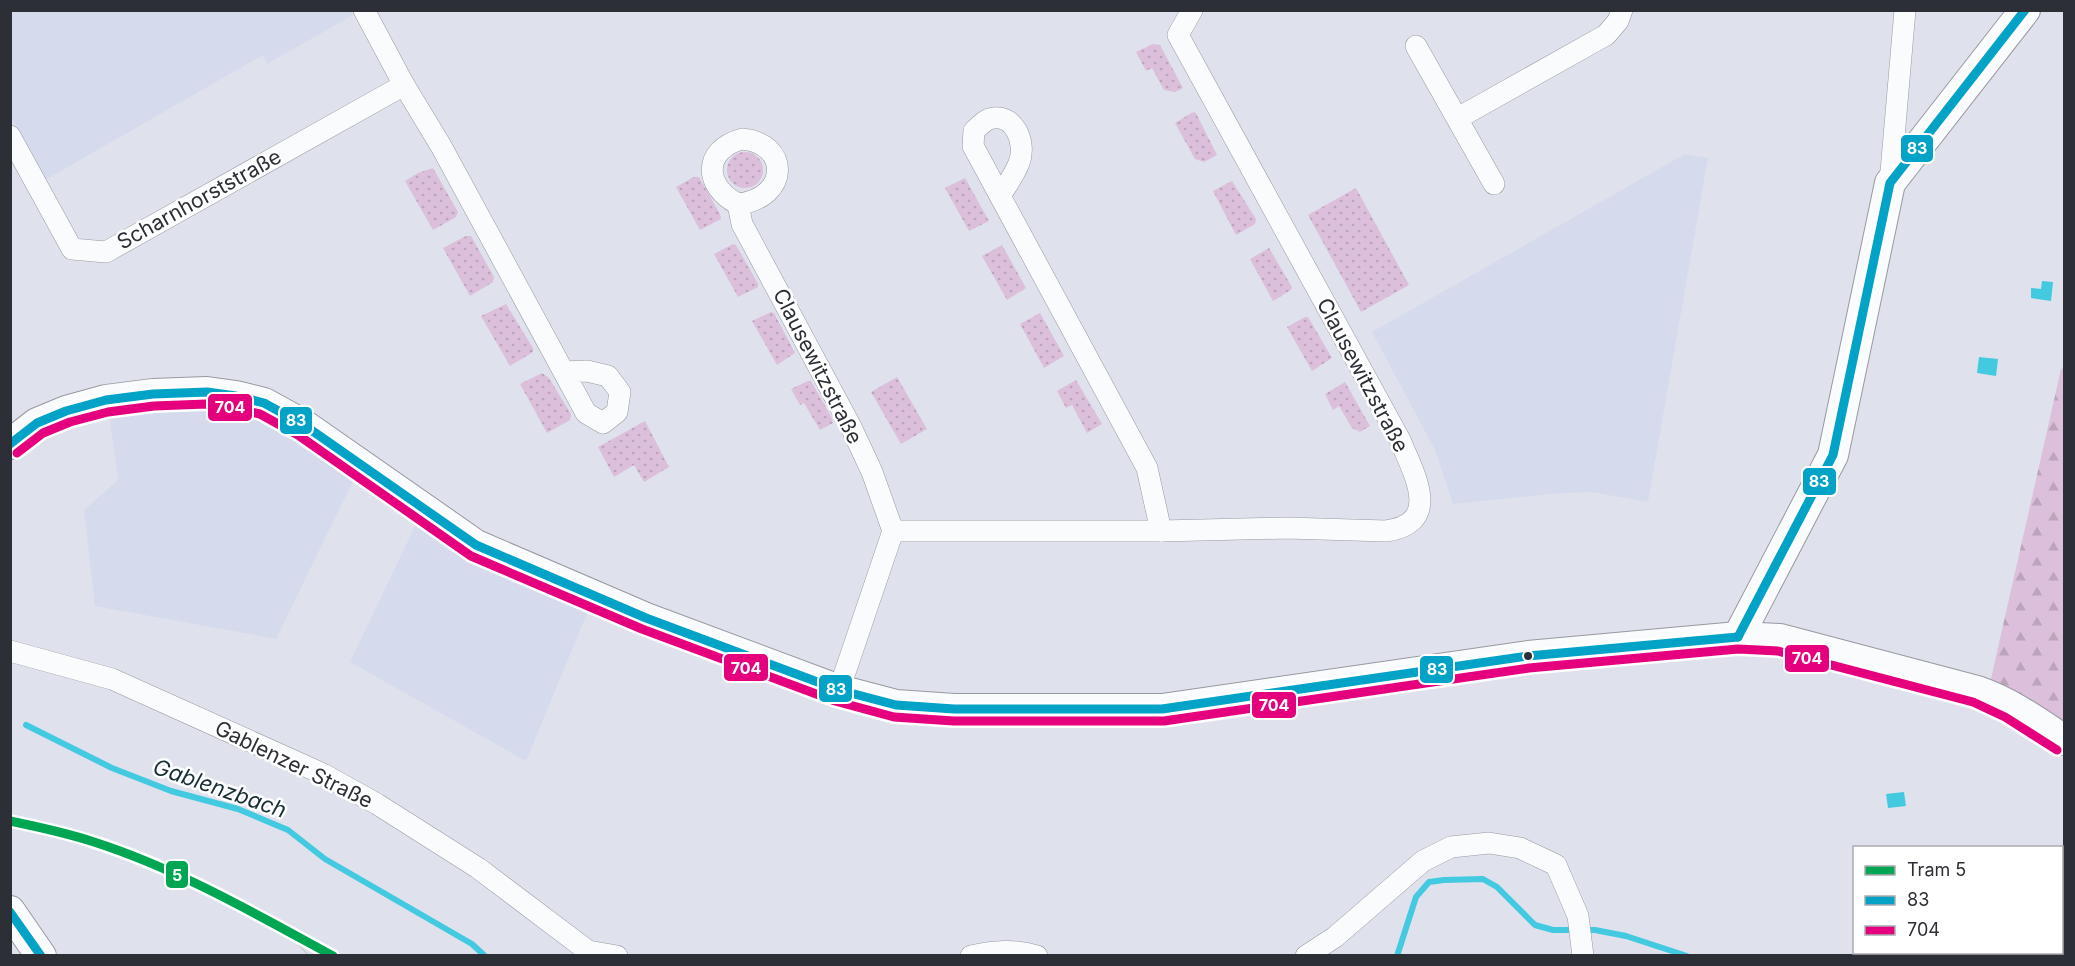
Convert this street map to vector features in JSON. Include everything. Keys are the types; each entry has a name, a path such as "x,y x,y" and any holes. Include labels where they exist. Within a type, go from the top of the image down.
{"main road":[{"path":"1738,637 1833,455 1890,183 2025,10"},
{"path":"10,444 37,423 66,411 106,400 153,394 207,392 264,403 304,425 476,545 646,618 839,690 896,705 954,709 1162,710 1528,656 1738,637 1780,639 1977,691 2030,716 2064,740"},
{"path":"10,910 41,956"}],"street":[{"path":"364,10 564,372"},
{"name":"Clausewitzstraße","path":"738,204 742,224 851,428 872,472 893,531 1161,531 1287,528 1386,531 1402,529 1414,519 1420,508 1418,482 1400,440 1178,35 1191,10"},
{"path":"1458,118 1606,35 1618,21 1622,10"},
{"path":"1890,183 1905,10"},
{"path":"1416,46 1494,184"},
{"name":"Scharnhorststraße","path":"10,136 72,249 106,252 404,85"},
{"path":"1000,196 1147,468 1161,531"},
{"path":"839,690 893,531"},
{"name":"Gablenzer Straße","path":"10,651 112,679 323,774 377,804 478,868 588,951 617,956"},
{"path":"1306,956 1335,937 1423,861 1451,847 1489,843 1520,848 1556,865 1578,916 1583,952"},
{"path":"971,956 994,951 1022,951 1037,956"}],"shaded area":[{"path":"351,10 353,15 267,64 263,55 45,180 11,117 10,11"},
{"path":"1685,154 1708,158 1648,502 1591,492 1453,504 1435,450 1372,332"},
{"path":"215,405 252,415 290,432 354,479 276,639 95,606 84,510 118,480 109,413"},
{"path":"417,522 481,560 591,604 526,761 350,662"}],"green space":[{"path":"1153,44 1160,45 1183,88 1175,92 1164,90 1152,68 1146,71 1136,52"},
{"path":"1193,112 1196,113 1217,155 1204,162 1195,159 1175,123"},
{"path":"745,152 758,157 763,170 758,183 745,188 732,183 727,170 732,157"},
{"path":"433,168 458,212 456,217 433,230 405,181"},
{"path":"694,177 699,177 721,219 700,230 676,187"},
{"path":"965,178 989,221 969,231 945,188"},
{"path":"1232,181 1256,219 1255,224 1236,235 1213,191"},
{"path":"1356,188 1409,285 1361,312 1308,215"},
{"path":"466,236 471,236 494,277 493,282 470,296 443,248"},
{"path":"733,244 736,245 758,284 758,287 738,297 714,254"},
{"path":"1002,245 1026,288 1007,300 982,256"},
{"path":"1269,248 1292,287 1291,290 1273,301 1250,259"},
{"path":"506,304 533,348 533,352 510,366 481,316"},
{"path":"771,312 774,313 795,353 777,365 752,321"},
{"path":"1040,313 1064,356 1044,368 1020,324"},
{"path":"1308,317 1332,358 1312,371 1287,327"},
{"path":"2064,368 2064,736 1990,683 2061,369"},
{"path":"542,373 549,378 571,414 570,420 547,433 520,384"},
{"path":"897,377 927,429 901,444 871,392"},
{"path":"1076,380 1102,424 1087,433 1072,405 1066,408 1057,391"},
{"path":"811,381 832,418 833,423 820,430 804,403 800,405 791,389"},
{"path":"1345,382 1370,426 1360,432 1352,428 1339,406 1333,410 1325,394"},
{"path":"645,421 669,467 644,482 634,465 614,477 598,447"}],"water":[{"path":"2042,281 2053,282 2051,301 2031,298 2031,288 2041,289"},
{"path":"1979,357 1998,359 1996,376 1977,373"},
{"path":"1904,792 1906,806 1888,808 1886,794"}],"waterway":[{"name":"Gablenzbach","path":"26,725 112,768 171,791 238,809 288,830 325,859 472,944 485,956"},
{"name":"Gablenzbach","path":"1397,956 1416,897 1429,882 1483,879 1497,887 1535,925 1553,930 1595,930 1626,936 1687,956"}],"tram line":[{"name":"5","path":"10,821 84,839 156,865 216,893 333,956"},
{"path":"274,925 309,956"}],"transit line":[{"name":"83","path":"1738,637 1833,455 1890,183 2025,10"},
{"name":"83","path":"10,444 37,423 66,411 106,400 153,394 207,392 264,403 304,425 476,545 646,618 839,690 896,705 954,709 1162,709 1528,656 1738,637"},
{"name":"704","path":"17,453 43,433 70,422 108,412 154,406 206,404 260,414 298,435 471,556 642,629 835,701 894,717 954,721 1164,721 1529,668 1738,649 1778,651 1973,702 2005,717 2057,750"},
{"name":"83","path":"10,912 41,956"}]}
